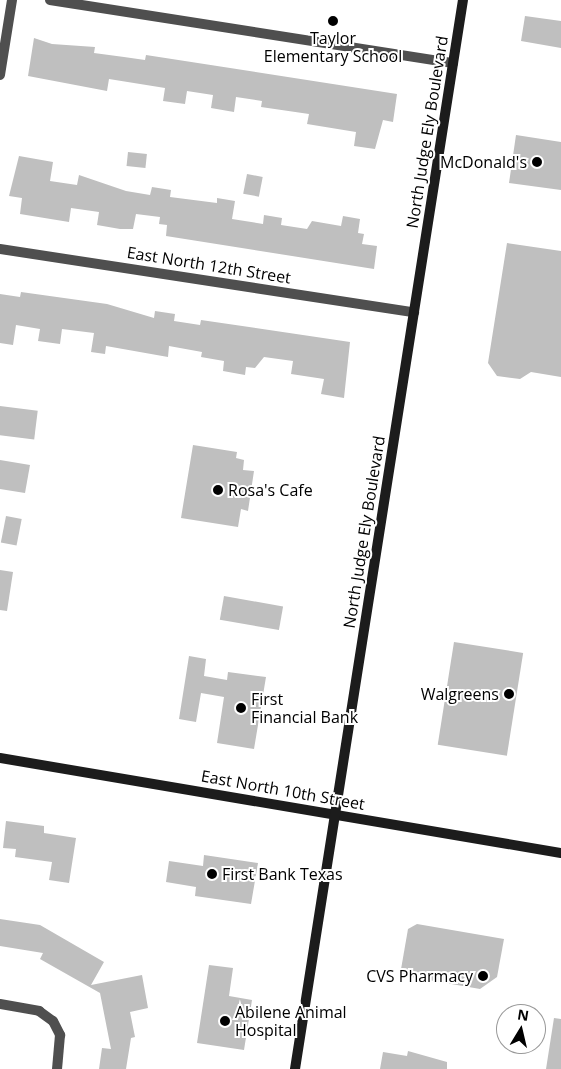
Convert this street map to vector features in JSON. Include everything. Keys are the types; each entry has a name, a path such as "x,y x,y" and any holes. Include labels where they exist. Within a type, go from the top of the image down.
{"main road":[{"name":"North Judge Ely Boulevard","path":"295,1069 463,0"},
{"name":"East North 10th Street","path":"0,758 561,853"}],"street":[{"path":"0,75 12,0"},
{"path":"50,0 453,63"},
{"name":"East North 12th Street","path":"0,248 414,312"},
{"path":"0,1004 39,1011 53,1021 60,1035 57,1069"}],"building":[{"path":"525,16 561,21 561,48 521,41"},
{"path":"34,38 52,44 95,47 94,53 145,60 146,55 397,94 393,122 383,120 375,149 354,146 356,132 307,124 309,114 261,107 262,101 236,97 234,112 211,108 213,95 187,91 185,104 163,101 165,88 109,79 107,91 28,76"},
{"name":"McDonald's","path":"516,135 561,142 561,190 509,183"},
{"path":"128,152 147,154 145,168 127,166"},
{"path":"19,156 53,162 50,181 77,185 79,175 126,191 150,195 152,187 171,190 170,197 217,203 217,198 235,201 232,219 263,224 264,215 282,218 281,225 307,229 312,221 341,226 343,216 360,219 358,233 364,234 362,244 377,246 374,269 166,236 167,225 159,224 160,217 136,214 133,229 120,229 97,225 99,212 71,208 69,222 20,214 22,198 9,196"},
{"path":"247,174 263,177 259,197 243,194"},
{"path":"507,243 561,251 561,377 531,372 520,379 497,376 488,363"},
{"path":"21,292 107,304 154,318 155,311 175,314 174,321 200,325 201,320 350,342 344,398 321,394 324,379 291,374 293,361 264,357 255,368 246,367 245,375 223,371 224,361 201,357 202,352 169,346 168,357 106,346 105,354 91,352 94,333 62,329 60,344 38,341 40,329 16,325 13,345 0,343 0,294 20,297"},
{"path":"0,406 38,411 34,439 0,435"},
{"name":"Rosa's Cafe","path":"193,445 237,452 236,458 244,460 243,470 254,471 248,511 241,509 238,527 181,518"},
{"path":"0,460 30,465 25,493 0,489"},
{"path":"6,516 22,519 17,546 1,543"},
{"path":"0,570 13,572 7,611 0,610"},
{"path":"224,596 283,606 279,630 220,620"},
{"name":"Walgreens","path":"454,642 523,653 507,756 438,745"},
{"name":"First Financial Bank","path":"189,656 206,659 204,676 227,680 228,672 266,677 254,749 217,743 224,697 201,693 196,722 179,719"},
{"path":"6,821 44,826 44,833 76,838 69,883 49,880 52,862 15,857 16,849 3,848"},
{"name":"First Bank Texas","path":"204,855 258,863 251,904 195,896 196,887 166,882 169,861 203,866"},
{"path":"0,919 40,925 104,962 91,985 142,975 148,1008 130,1012 135,1037 131,1038 126,1069 99,1069 102,1048 111,1049 100,993 40,959 43,953 0,946"},
{"name":"CVS Pharmacy","path":"417,924 504,939 497,977 480,989 400,975 408,929"},
{"name":"Abilene Animal Hospital","path":"209,965 233,968 229,996 252,1000 244,1050 197,1043"},
{"path":"554,1018 561,1019 561,1069 546,1069"},
{"path":"408,1051 447,1062 447,1069 380,1069 383,1052 407,1056"}],"place":[{"name":"Taylor Elementary School","path":"333,21"},
{"name":"McDonald's","path":"537,162"},
{"name":"Rosa's Cafe","path":"218,490"},
{"name":"Walgreens","path":"509,694"},
{"name":"First Financial Bank","path":"241,708"},
{"name":"First Bank Texas","path":"212,874"},
{"name":"CVS Pharmacy","path":"483,976"},
{"name":"Abilene Animal Hospital","path":"225,1021"}]}
